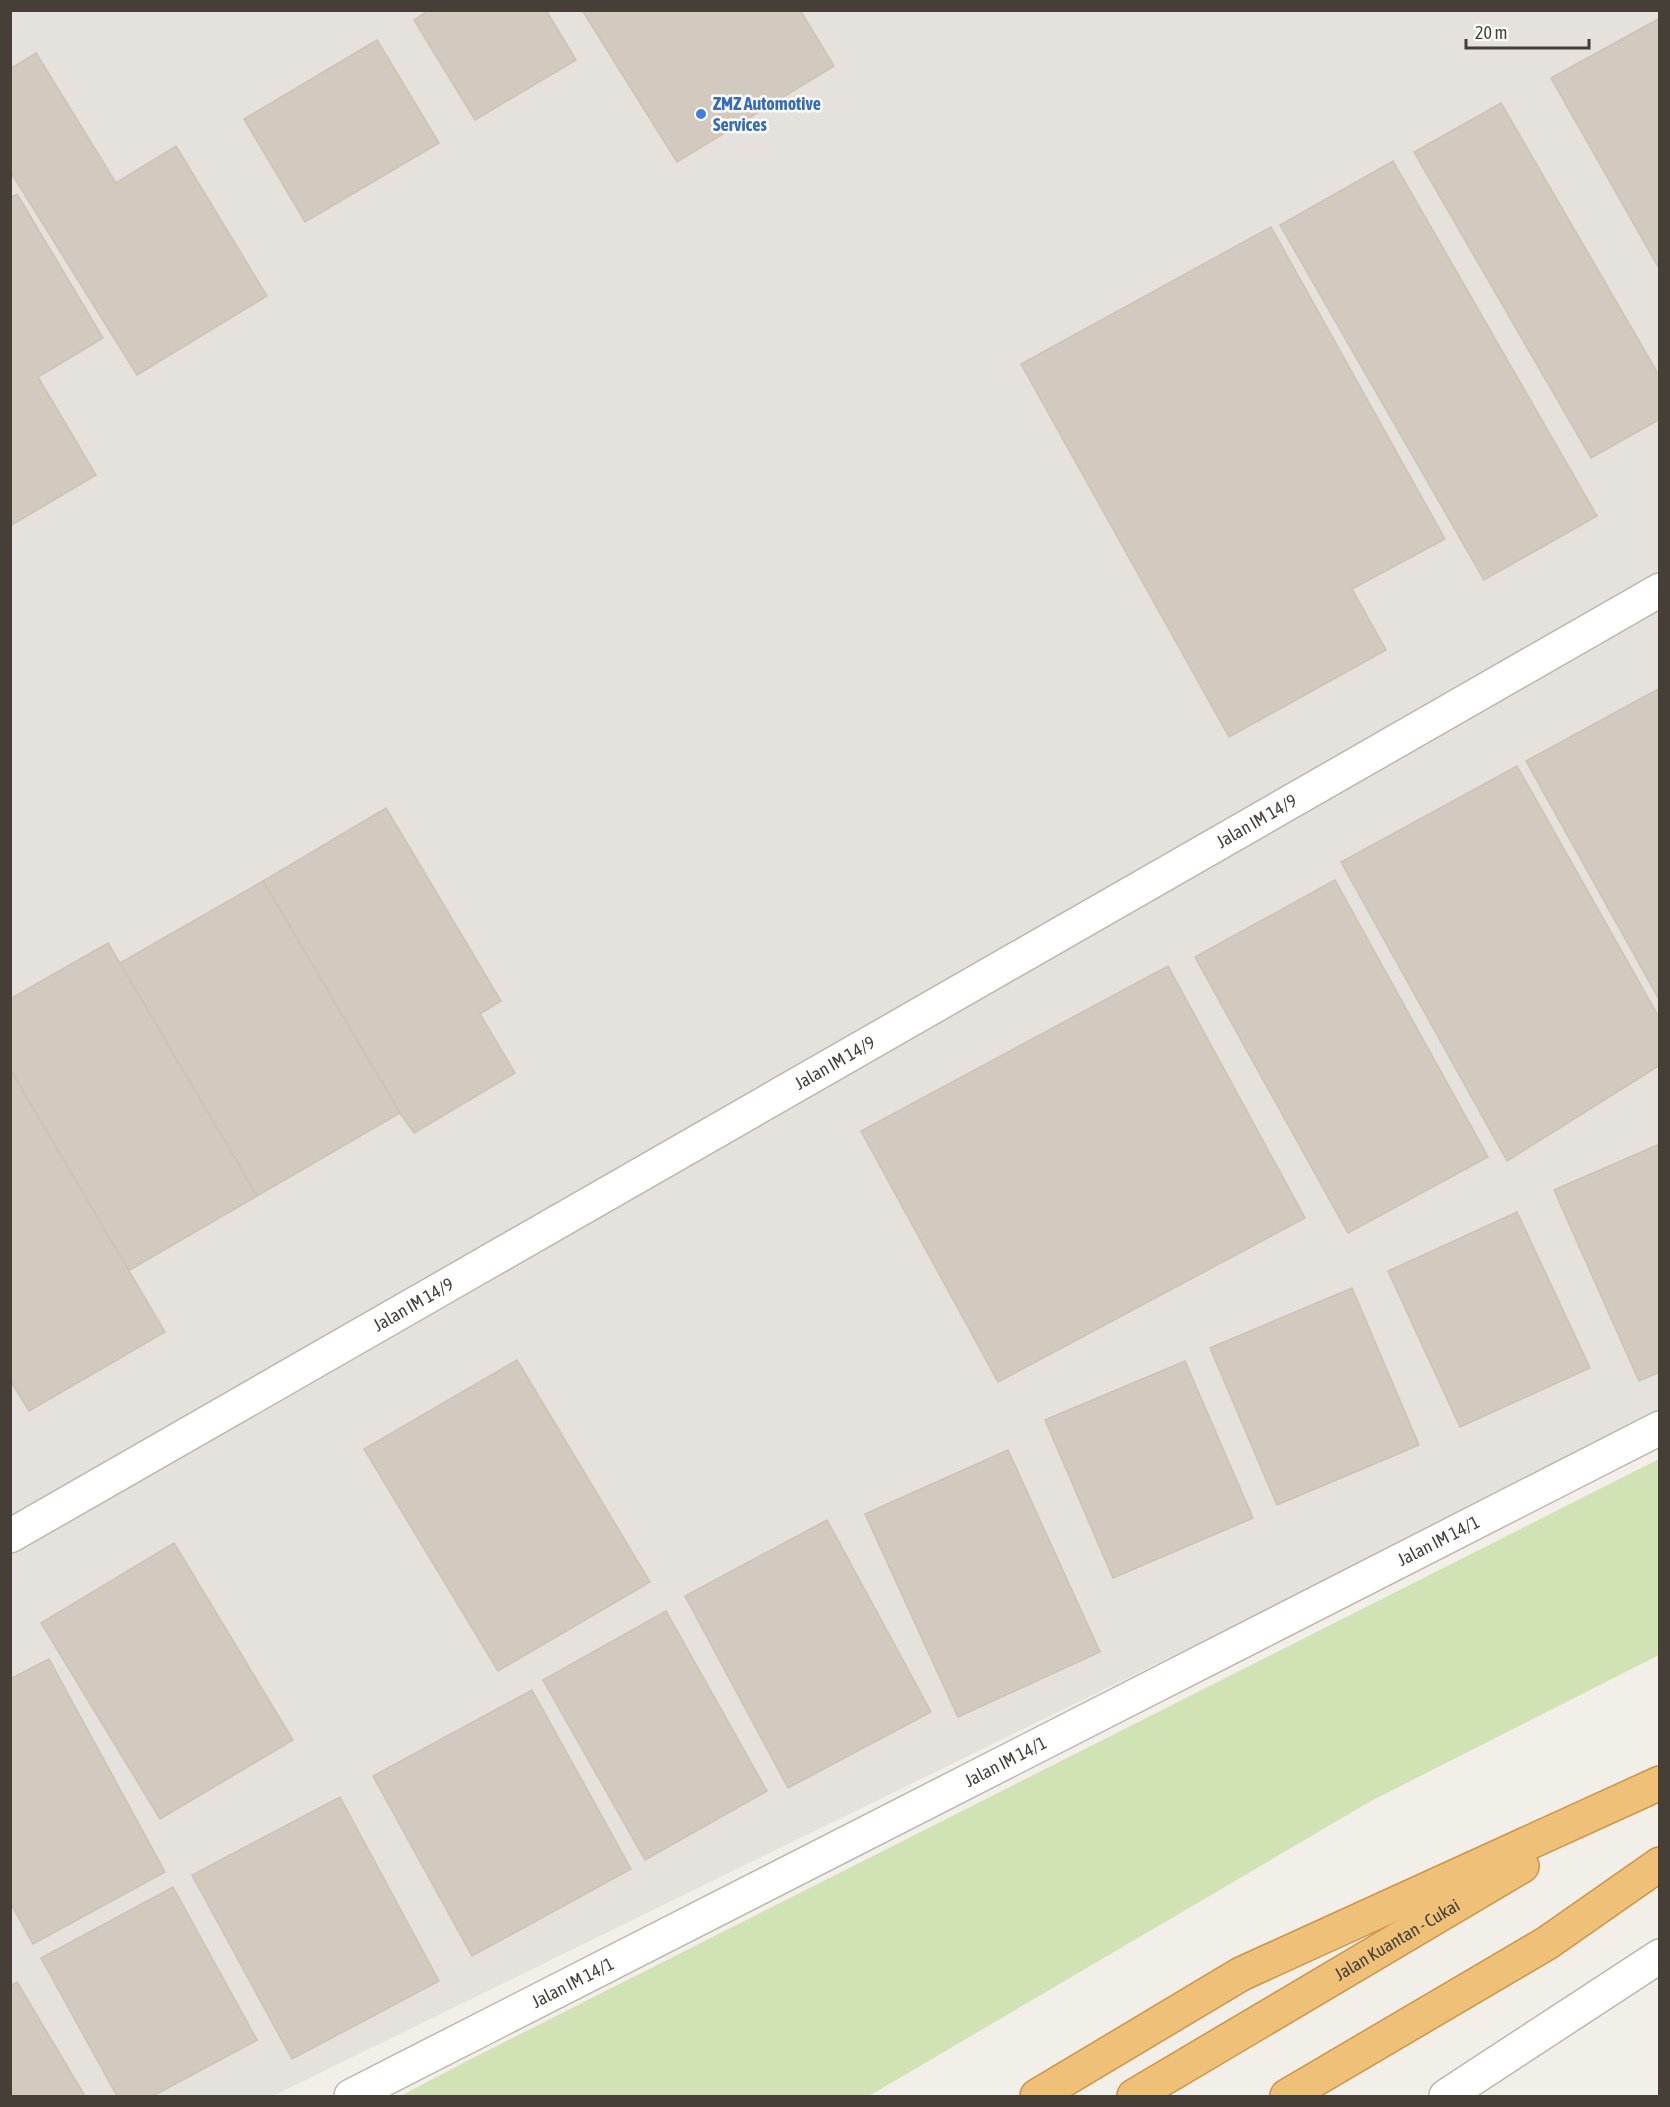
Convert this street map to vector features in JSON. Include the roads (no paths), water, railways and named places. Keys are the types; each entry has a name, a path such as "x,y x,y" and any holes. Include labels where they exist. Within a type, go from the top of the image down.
{"highway":[{"path":"1037,2097 1241,1974 1659,1783"},
{"name":"Jalan Kuantan - Cukai","path":"1134,2097 1659,1783"},
{"path":"1327,2097 1659,1864"},
{"path":"1287,2097 1547,1943"}],"street":[{"name":"Jalan IM 14/9","path":"10,1536 1659,590"},
{"name":"Jalan IM 14/1","path":"351,2097 1659,1428"},
{"path":"1446,2097 1659,1956"}],"place":[{"name":"ZMZ Automotive Services","path":"701,114"}]}
